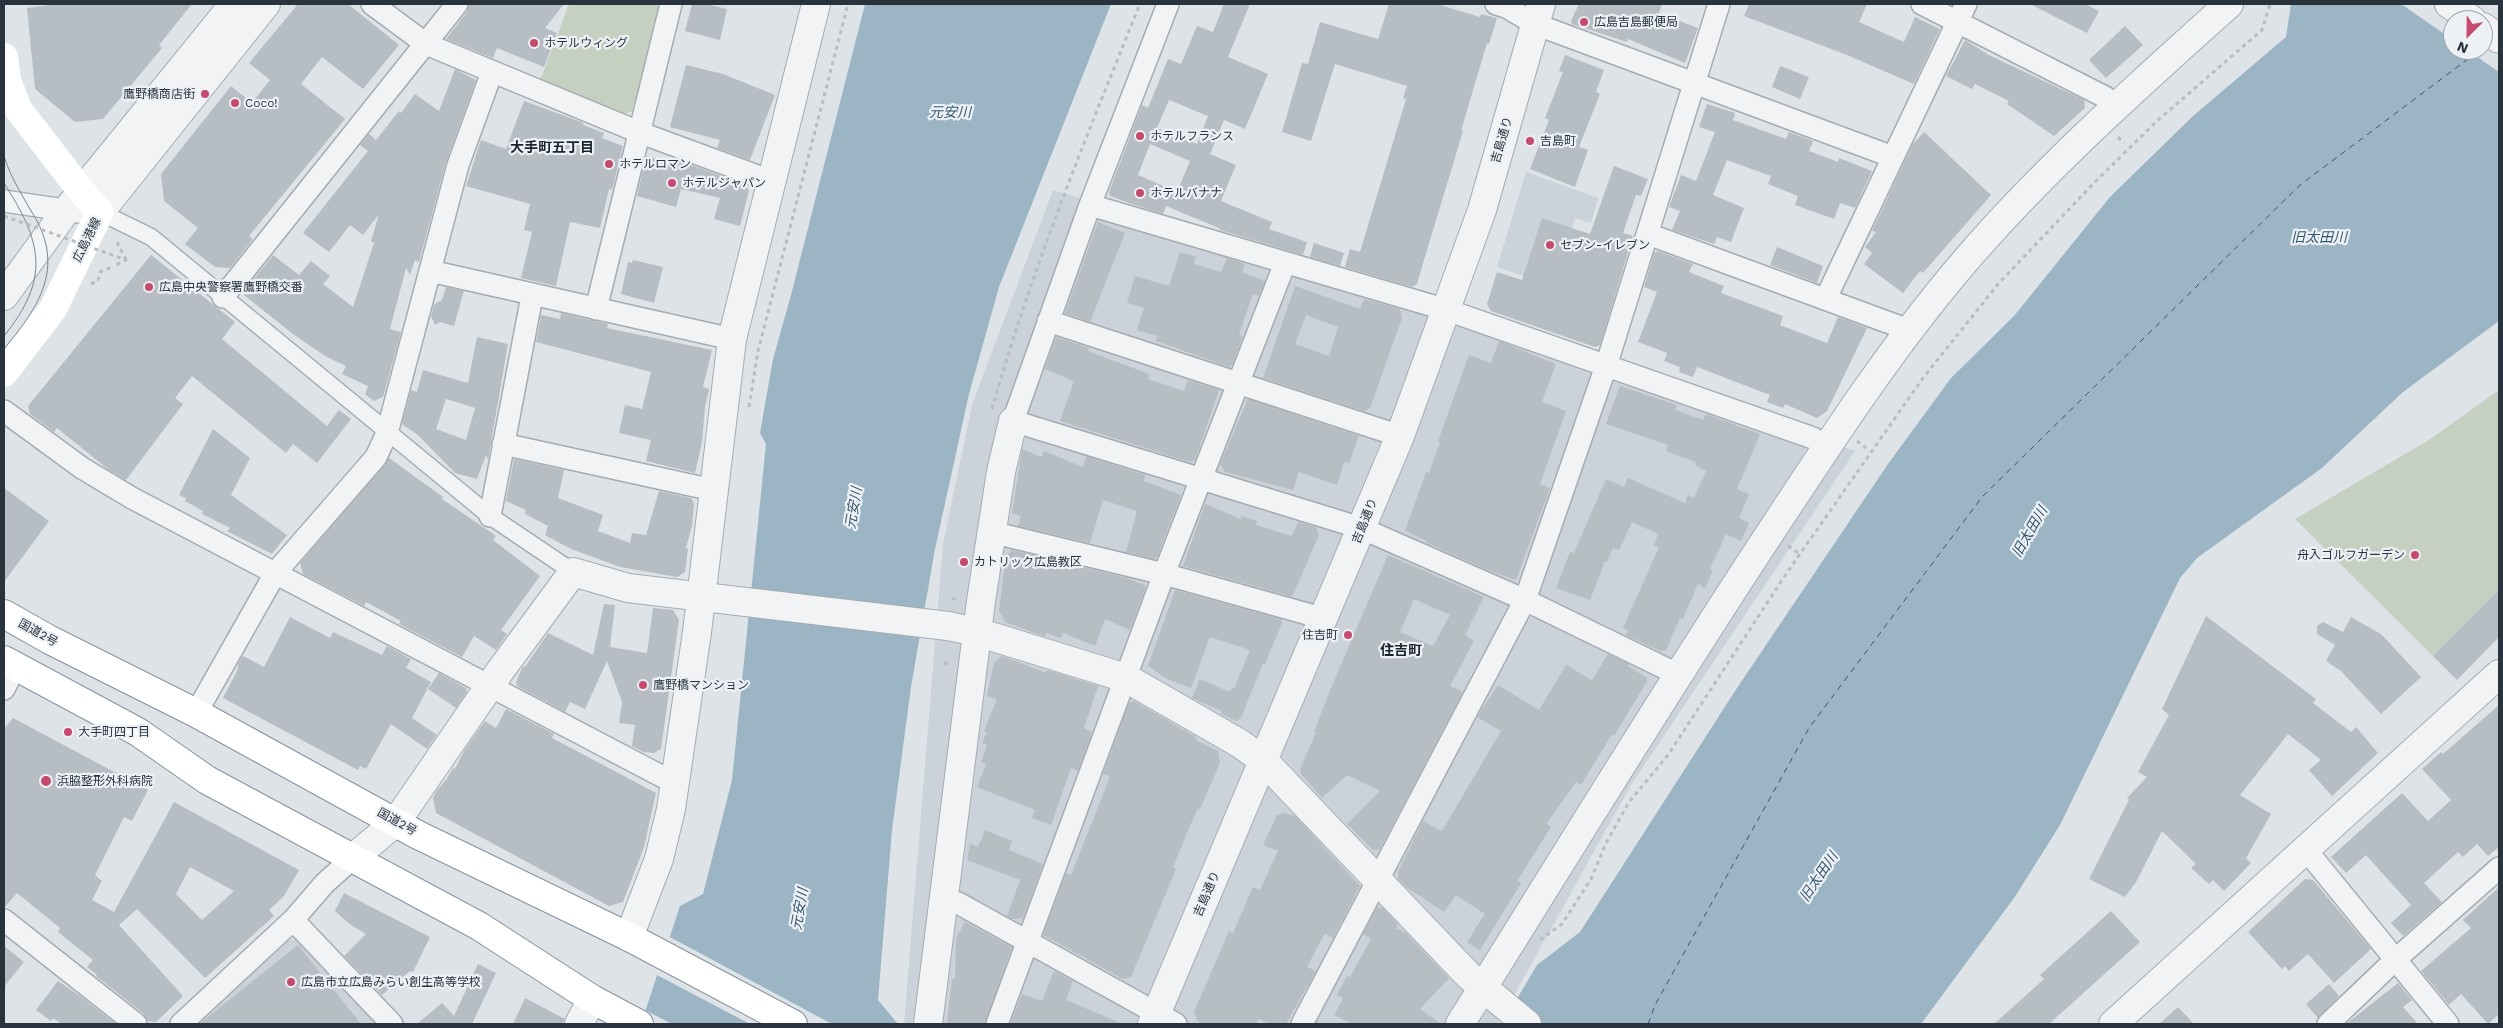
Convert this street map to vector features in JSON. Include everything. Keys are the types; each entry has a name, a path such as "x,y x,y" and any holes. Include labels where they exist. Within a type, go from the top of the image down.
{"main road":[{"name":"広島港線","path":"4,57 7,80 18,109 73,202 100,212 53,309 4,372"},
{"name":"国道2号","path":"4,614 50,640 196,713 396,822 629,937 793,1024"},
{"path":"8,672 138,732 207,780 479,926 592,999 638,1024"}],"street":[{"path":"4,296 73,202 234,4"},
{"path":"266,4 100,212 151,237 490,516 573,572 628,588 940,625 977,632 1126,678 1239,743 1264,760 1482,988 1527,1024"},
{"path":"372,4 426,44 640,133 771,181"},
{"path":"223,297 458,4"},
{"path":"596,309 671,4"},
{"path":"629,937 659,859 677,779 702,596 732,339 816,4"},
{"path":"928,1024 991,532 1001,419 1048,322 1090,205 1168,4"},
{"path":"1496,4 1538,14 1694,83 1893,158"},
{"path":"1302,1024 1526,600 1606,366 1719,4"},
{"path":"1922,4 1962,13 2116,105"},
{"path":"1460,1024 1677,674 1827,446 1909,333 1965,262 2033,186 2116,105 2229,4"},
{"path":"1826,298 1962,13"},
{"name":"吉島通り","path":"1162,1021 1264,760 1400,436 1482,210 1538,14"},
{"path":"196,713 276,572 376,457 387,433 458,165 492,72"},
{"path":"4,201 73,202"},
{"path":"1090,205 1447,310 1813,438 1827,446"},
{"path":"1648,234 1826,298 1898,326 1909,333"},
{"path":"996,1024 1164,574 1285,263"},
{"path":"430,271 532,296 732,339"},
{"path":"490,516 532,296"},
{"path":"1048,322 1400,436"},
{"path":"4,411 82,468 123,493 664,777 677,779"},
{"path":"1001,419 1202,478 1361,528 1526,600 1677,674"},
{"path":"503,444 713,490"},
{"path":"991,532 1164,574 1322,618"},
{"path":"181,1024 293,920 325,883 396,822 490,686 573,572"},
{"path":"2113,1024 2499,674"},
{"path":"2306,851 2448,1024"},
{"path":"2328,1024 2396,960 2498,872"},
{"path":"944,900 958,903 1162,1021"},
{"path":"4,920 136,1024"},
{"path":"293,920 392,1024"},
{"path":"579,1024 592,999"}],"path":[{"path":"748,414 758,351 848,4"},
{"path":"1001,419 1014,332 1099,104 1140,4"},
{"path":"1538,942 1562,924 1591,879 1606,843 1629,802 1668,755 1786,574 1929,370 1999,283 2094,183 2157,121 2262,30 2270,4"},
{"path":"2115,134 2124,143"},
{"path":"4,216 126,260"},
{"path":"117,242 126,260"},
{"path":"98,281 100,272 126,260"},
{"path":"1855,440 1866,448"}],"shaded area":[{"path":"1526,172 1598,198 1591,223 1575,218 1554,286 1497,267"},
{"path":"1053,190 1447,309 1855,451 1631,785 1498,1024 904,1024 943,544 972,405"},
{"name":"広島市立広島みらい創生高等学校","path":"289,940 300,940 377,1024 199,1024"}],"green space":[{"path":"569,4 661,4 632,111 623,115 540,81"},
{"name":"舟入ゴルフガーデン","path":"2499,390 2499,590 2433,656 2295,519 2432,438"}],"water":[{"name":"元安川","path":"865,4 1111,4 999,287 969,394 935,549 911,687 892,830 878,1000 898,1024 641,1024 680,906 703,894 732,780 766,444 760,433 773,359"},
{"name":"旧太田川","path":"2291,4 2499,4 2499,321 2403,392 2322,468 2197,558 2180,578 2060,825 2014,898 1921,1024 1502,1024 1537,965 1580,932 1737,688 1888,464 1951,378 2014,316 2110,197 2193,116 2286,37"}],"pier":[{"path":"2401,4 2497,4 2499,6 2499,72 2482,60 2493,60 2493,10 2443,10 2443,33"},
{"path":"668,936 832,1024 750,1024 655,974"},
{"path":"643,1009 672,1024 638,1024"}],"building":[{"path":"57,4 192,4 159,45 162,48 103,119 75,122 35,89 27,8"},
{"path":"298,4 348,4 399,45 363,89 322,57 301,84 345,119 249,236 253,239 230,268 215,267 185,244 198,228 164,201 161,174 231,86 252,103 270,80 249,63"},
{"path":"469,4 564,4 545,28 557,33 544,67 497,48 493,58 446,39 467,12"},
{"path":"692,4 706,4 727,9 720,40 685,31"},
{"path":"1224,4 1250,4 1228,57 1268,74 1245,129 1224,120 1210,154 1236,165 1221,201 1272,222 1269,229 1307,242 1303,255 1220,230 1166,206 1163,214 1110,196 1109,192 1142,105 1148,108 1168,59 1181,64 1197,26 1213,32","holes":["1169,100 1208,116 1197,144 1157,128","1150,144 1190,161 1177,192 1138,175"]},
{"path":"1389,4 1437,4 1480,17 1481,14 1497,18 1489,44 1487,43 1417,284 1412,287 1345,267 1350,249 1360,252 1406,99 1403,98 1407,86 1335,64 1311,141 1282,132 1302,63 1308,64 1320,22 1378,39"},
{"path":"1579,4 1662,4 1659,13 1698,28 1685,63 1628,39 1627,42 1572,24 1571,21"},
{"path":"1749,4 1867,4 1859,22 1904,42 1915,17 1940,29 1914,84 1847,55 1744,16"},
{"path":"2030,4 2085,4 2099,11 2087,33"},
{"path":"2125,26 2143,45 2106,78 2089,60"},
{"path":"1965,40 1989,55 2084,100 2085,108 2054,136 2007,104 2009,101 1975,84 1972,89 1946,76"},
{"path":"1565,55 1604,70 1596,92 1600,94 1579,147 1588,150 1575,187 1530,169 1549,120 1545,118 1563,72 1559,71"},
{"path":"686,65 723,74 775,95 750,160 717,148 720,140 670,127"},
{"path":"1780,66 1809,77 1800,99 1772,87"},
{"path":"455,69 476,80 446,162 419,262 415,260 410,275 406,268 390,329 401,332 383,397 374,401 365,394 368,386 342,374 346,366 325,356 293,334 244,295 244,291 273,255 299,275 311,261 330,276 323,284 353,307 374,243 371,241 379,214 363,235 350,225 329,252 303,233 368,151 360,145 369,134 376,140 399,111 401,113 415,94 439,111"},
{"path":"524,101 584,123 583,125 604,133 602,138 623,146 612,190 609,189 600,228 570,222 556,286 521,278 532,232 524,230 530,204 466,186 481,140 506,149"},
{"path":"1707,104 1735,113 1733,120 1786,139 1789,132 1813,141 1809,151 1838,162 1839,158 1872,171 1855,208 1840,203 1834,219 1795,205 1798,196 1768,184 1771,176 1727,160 1713,195 1744,208 1731,242 1717,237 1714,244 1672,230 1680,211 1669,207 1681,175 1696,181 1715,132 1699,127"},
{"path":"1924,132 1991,195 1923,273 1920,271 1903,293 1864,264 1872,253 1865,247 1876,232 1872,231 1913,144"},
{"path":"646,156 667,161 668,158 746,185 749,191 740,226 714,219 720,198 681,189 676,207 637,196"},
{"path":"1614,166 1648,179 1641,196 1636,195 1623,233 1633,236 1600,345 1595,347 1491,311 1487,304 1497,272 1522,280 1542,218 1590,234"},
{"path":"1098,222 1125,233 1090,322 1065,313"},
{"path":"1314,243 1344,253 1340,266 1310,257"},
{"path":"1777,247 1823,266 1817,283 1770,265"},
{"path":"1658,251 1693,264 1689,272 1724,286 1721,293 1783,316 1780,325 1827,343 1838,317 1867,328 1827,411 1817,418 1785,404 1783,408 1767,402 1770,395 1697,367 1693,377 1679,372 1680,367 1664,361 1667,353 1638,342 1657,292 1644,287 1654,253"},
{"path":"1180,252 1196,257 1194,264 1221,272 1227,258 1245,264 1242,272 1265,281 1259,296 1253,294 1239,335 1243,336 1232,365 1229,367 1156,341 1157,336 1137,330 1144,308 1127,303 1135,276 1169,286"},
{"path":"151,255 235,322 222,339 327,426 339,410 351,419 317,463 293,444 286,453 192,376 175,398 183,404 126,480 109,470 57,428 54,432 30,414 28,406"},
{"path":"633,260 663,267 654,303 621,294 628,262 632,263"},
{"path":"1295,286 1360,309 1364,299 1400,309 1402,318 1370,408 1364,411 1263,378","holes":["1306,315 1338,327 1329,356 1295,344"]},
{"path":"446,287 464,291 454,326 440,322 435,325 431,316 434,304 442,300"},
{"path":"561,313 608,324 607,328 712,350 703,387 709,389 705,407 702,442 695,473 646,461 651,440 619,433 625,405 642,409 651,372 536,342 541,315 560,319"},
{"path":"477,337 508,344 488,460 486,455 477,479 455,473 418,435 402,424 411,390 417,392 423,370 468,383","holes":["446,399 475,408 466,440 436,429"]},
{"path":"1056,337 1089,348 1088,351 1149,374 1148,379 1184,391 1188,380 1219,390 1195,460 1190,462 1060,421 1074,381 1045,369"},
{"path":"1499,341 1556,364 1542,402 1566,411 1540,484 1550,488 1516,580 1488,570 1405,531 1426,472 1429,473 1440,442 1438,441 1469,355 1491,363"},
{"path":"1620,386 1677,405 1675,410 1703,420 1706,414 1760,434 1737,489 1749,494 1739,518 1749,523 1741,541 1726,534 1710,569 1713,570 1705,588 1698,584 1683,619 1680,618 1666,650 1660,651 1626,635 1628,630 1623,628 1659,547 1654,545 1658,534 1632,522 1619,550 1613,548 1607,562 1605,561 1590,600 1556,588 1570,552 1574,553 1606,479 1624,487 1628,478 1685,503 1688,495 1694,498 1706,471 1695,465 1696,462 1666,451 1668,445 1606,424"},
{"path":"1248,399 1359,436 1349,463 1344,462 1337,485 1299,472 1293,490 1225,472 1220,464"},
{"path":"213,429 250,458 231,495 287,535 272,554 227,531 230,528 202,514 203,511 185,501 186,498 179,495"},
{"path":"1022,449 1042,457 1044,451 1083,467 1086,456 1145,475 1144,481 1181,495 1157,557 1154,559 1126,552 1137,511 1103,500 1090,543 1018,526 1021,516 1012,513"},
{"path":"389,458 443,497 442,499 496,536 493,540 540,576 501,630 507,634 496,650 474,636 462,657 399,624 401,621 366,602 364,606 303,574 300,563"},
{"path":"514,459 564,470 558,498 603,515 598,531 630,543 632,533 646,535 659,491 691,498 694,503 692,526 686,548 688,549 685,572 677,577 620,567 571,549 545,535 548,526 525,514 526,510 506,501"},
{"path":"4,488 49,521 4,582"},
{"path":"1205,504 1241,519 1241,516 1257,521 1256,525 1292,536 1298,522 1316,527 1319,535 1293,595 1290,596 1183,566"},
{"path":"1012,550 1127,578 1146,586 1130,630 1105,619 1095,646 1063,633 1061,638 1046,633 1045,637 1005,622 999,611 1006,556"},
{"path":"1388,555 1484,597 1465,635 1474,641 1450,686 1463,692 1380,849 1373,850 1347,824 1380,791 1347,775 1322,798 1301,774 1300,769 1316,733 1314,732","holes":["1414,599 1450,615 1433,646 1400,632"]},
{"path":"1175,590 1281,619 1282,623 1265,664 1263,663 1241,718 1236,721 1221,714 1222,711 1192,698 1200,679 1230,692 1232,688 1234,689 1250,650 1210,637 1191,688 1167,679 1148,666"},
{"path":"2499,590 2499,637 2457,680 2433,656"},
{"path":"604,604 615,605 610,647 647,653 653,608 673,610 679,620 661,749 654,753 643,752 632,746 635,725 619,723 622,702 607,661 585,709 570,702 565,712 517,686 516,682 523,666 525,667 548,633 593,655"},
{"path":"2206,616 2316,699 2313,703 2351,732 2356,727 2378,753 2332,796 2309,770 2321,760 2288,734 2240,795 2271,814 2246,858 2251,863 2224,891 2213,880 2209,884 2191,868 2196,864 2162,831 2136,882 2125,897 2089,879 2129,800 2127,798 2147,777 2138,772 2169,715 2162,709"},
{"path":"290,617 330,638 333,632 382,655 387,646 411,659 406,668 431,682 412,718 437,735 427,749 391,724 366,769 360,766 358,770 223,698 243,656 264,667"},
{"path":"2351,617 2381,634 2421,677 2381,714 2341,671 2326,661 2335,645 2317,634 2317,626 2323,622 2343,632"},
{"path":"1608,654 1629,664 1628,666 1647,678 1647,681 1614,736 1612,734 1581,785 1576,782 1546,824 1551,827 1517,881 1521,883 1480,950 1467,942 1485,914 1456,895 1444,912 1406,887 1398,879 1398,872 1423,821 1442,831 1501,731 1477,717 1498,685 1539,710 1566,665 1592,680"},
{"path":"1002,656 1046,673 1047,670 1098,686 1084,728 1092,732 1078,771 1071,768 1051,825 1032,818 1035,810 977,787 986,764 981,762 987,745 982,743 987,732 984,731 997,699 987,696 994,662"},
{"path":"439,673 466,688 467,692 456,708 428,689"},
{"path":"1134,701 1196,737 1196,740 1218,751 1220,763 1200,809 1198,808 1188,830 1173,868 1176,869 1131,977 1123,979 1043,935 1066,873 1071,875 1110,777 1103,774 1129,703"},
{"path":"2499,705 2499,847 2488,856 2477,844 2463,857 2458,852 2424,883 2442,902 2403,936 2391,923 2411,905 2366,855 2346,873 2331,857 2402,793 2428,821 2451,800 2422,769 2441,752 2443,754"},
{"path":"506,709 554,734 552,738 656,793 644,847 623,902 609,906 436,813 433,798 437,790 453,768 455,769 465,749 485,721 496,728"},
{"path":"13,718 148,790 132,821 124,817 95,875 102,881 92,900 114,912 174,802 299,870 284,896 269,910 274,916 205,978 137,909 119,925 183,996 156,1022 148,1021 144,1014 96,976 87,967 93,960 58,932 60,928 17,893 4,908 4,729","holes":["190,867 234,891 202,920 176,894"]},
{"path":"1285,813 1296,817 1360,886 1333,938 1325,933 1307,967 1316,971 1286,1024 1269,1024 1259,1019 1256,1024 1203,1024 1197,1021 1194,1012 1229,931 1233,933 1253,887 1260,890 1278,851 1263,845 1277,815"},
{"path":"985,830 1012,841 1009,850 1043,864 1023,918 1012,919 1007,916 1020,880 967,860 970,844 978,847"},
{"path":"2305,879 2313,880 2371,949 2334,983 2308,954 2289,971 2285,966 2282,969 2248,932"},
{"path":"2499,887 2499,1014 2488,1024 2461,994 2449,1005 2421,971 2471,928 2463,920"},
{"path":"344,893 430,937 413,972 410,971 382,995 344,956 366,934 351,925 335,911"},
{"path":"1377,908 1383,908 1398,924 1396,928 1406,933 1449,978 1420,1009 1441,1024 1352,1024 1334,1015 1343,998 1337,995 1347,976 1350,977 1371,939 1363,934"},
{"path":"2111,911 2140,942 2049,1024 1994,1024 2044,979 2040,975"},
{"path":"965,922 1012,947 985,1024 947,1024 952,979 955,979 956,938"},
{"name":"広島市立広島みらい創生高等学校","path":"298,945 361,1024 199,1024"},
{"path":"4,946 24,962 4,987"},
{"path":"478,964 496,973 472,1024 417,1024 442,1003 454,1016"},
{"path":"1054,971 1073,981 1066,1000 1123,1024 1010,1024 1022,994 1042,1001"},
{"path":"58,981 116,1024 62,1024 53,1018 51,1021 36,1010"},
{"path":"2398,983 2412,1000 2403,1007 2418,1024 2346,1024"},
{"path":"2329,984 2339,996 2318,1018 2306,1004"},
{"path":"525,998 565,1019 563,1024 513,1024"},
{"path":"2178,1007 2194,1024 2159,1024"}],"ferry route":[{"path":"1648,1024 1655,1005 1809,728 1982,497 2300,185 2467,60"}],"tram line":[{"path":"4,156 14,181 37,221 45,240 48,257 47,274 43,290 36,305 4,349"},
{"path":"4,183 27,224 36,260 35,278 29,296 19,315 4,336"}],"place":[{"name":"広島吉島郵便局","path":"1584,22"},
{"name":"ホテルウィング","path":"534,43"},
{"name":"鷹野橋商店街","path":"205,94"},
{"name":"Coco!","path":"235,103"},
{"name":"ホテルフランス","path":"1140,136"},
{"name":"吉島町","path":"1530,141"},
{"name":"ホテルロマン","path":"609,164"},
{"name":"ホテルジャパン","path":"672,183"},
{"name":"ホテルバナナ","path":"1140,193"},
{"name":"セブン-イレブン","path":"1550,245"},
{"name":"広島中央警察署鷹野橋交番","path":"149,287"},
{"name":"舟入ゴルフガーデン","path":"2415,555"},
{"name":"カトリック広島教区","path":"964,562"},
{"name":"住吉町","path":"1348,635"},
{"name":"鷹野橋マンション","path":"643,685"},
{"name":"大手町四丁目","path":"68,732"},
{"name":"浜脇整形外科病院","path":"46,781"},
{"name":"広島市立広島みらい創生高等学校","path":"291,982"}],"district":[{"name":"大手町五丁目","path":"552,148"},
{"name":"住吉町","path":"1401,651"}]}
